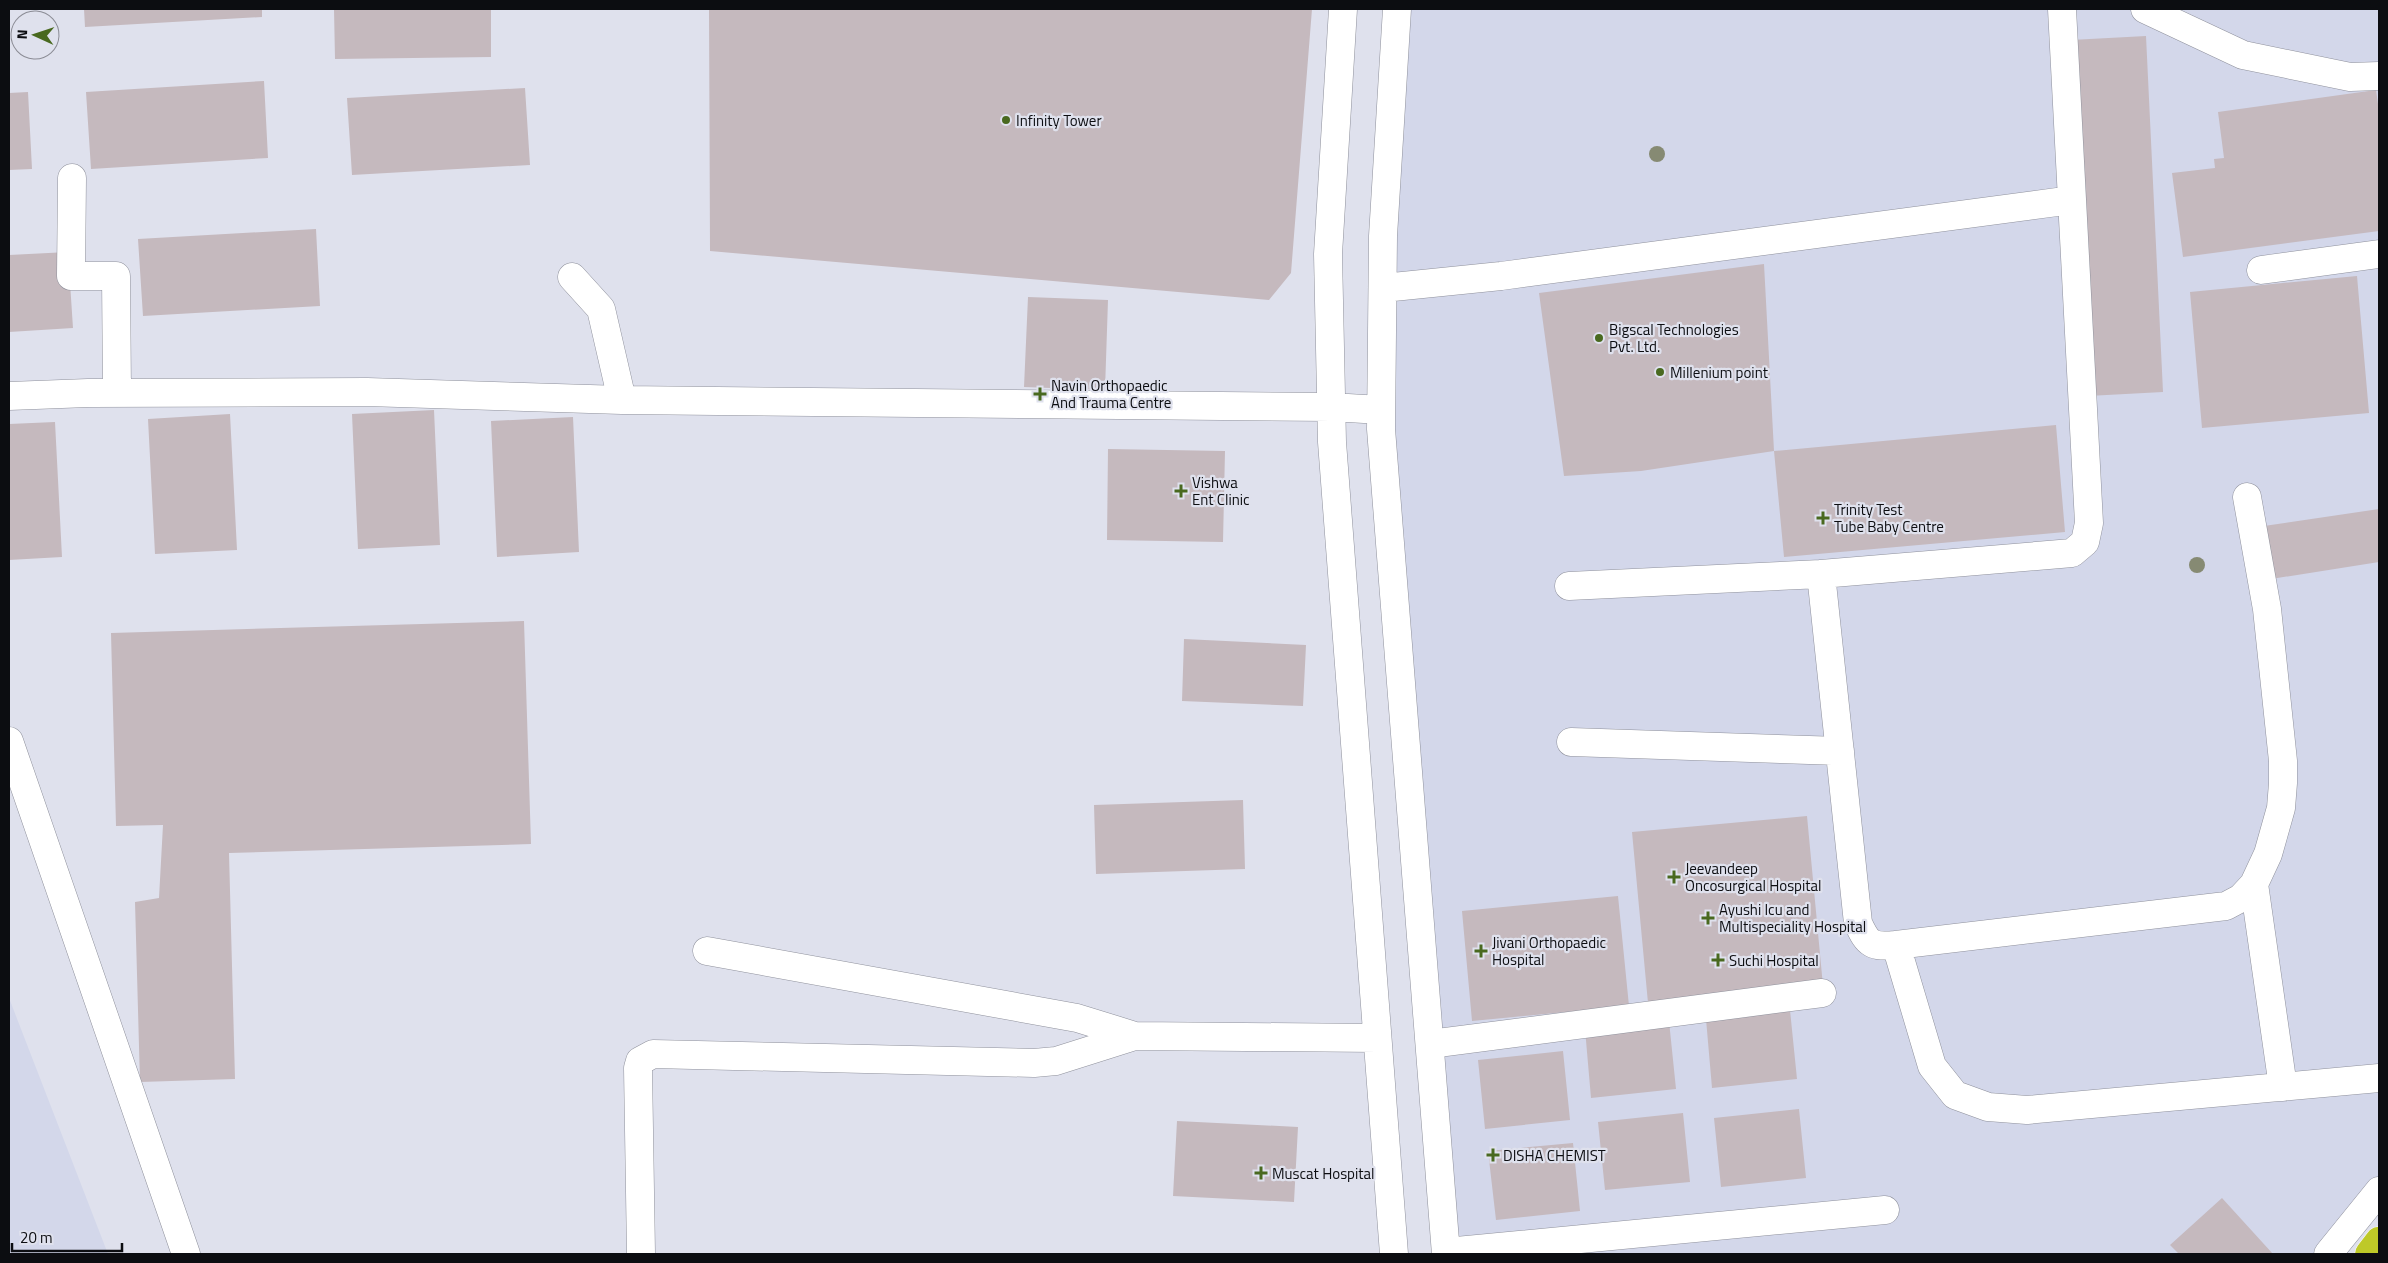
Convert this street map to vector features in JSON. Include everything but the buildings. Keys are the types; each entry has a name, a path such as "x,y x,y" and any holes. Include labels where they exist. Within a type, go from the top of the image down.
{"highway":[{"path":"2369,1254 2379,1241"}],"street":[{"path":"1342,9 1328,254 1332,442 1394,1254"},
{"path":"1397,9 1382,288 1382,449 1446,1253 1885,1210"},
{"path":"1569,586 1821,574 2072,553 2085,542 2089,523 2062,9"},
{"path":"2145,9 2243,55 2350,77 2379,76"},
{"path":"72,178 72,276 116,276 117,393"},
{"path":"1382,288 1501,276 2072,200"},
{"path":"2261,270 2379,254"},
{"path":"572,277 601,309 622,400"},
{"path":"9,396 117,393 367,392 622,400 1331,407 1381,410"},
{"path":"1821,574 1858,923 1865,938 1877,946 1896,945 2226,906 2241,898 2254,884 2268,854 2281,808 2283,762 2267,609 2247,497"},
{"path":"9,741 186,1254"},
{"path":"1571,742 1840,752"},
{"path":"2254,884 2283,1087"},
{"path":"1896,945 1932,1066 1955,1094 1988,1107 2027,1110 2379,1078"},
{"path":"707,951 1077,1018 1135,1036 1378,1038"},
{"path":"1430,1044 1822,993"},
{"path":"642,1254 638,1068 640,1060 645,1056 653,1054 1034,1063 1056,1061 1135,1036"},
{"path":"2328,1254 2379,1191"}],"shaded area":[{"path":"1407,9 2379,9 2379,1176 2314,1254 1451,1254 1386,415"},
{"path":"9,998 108,1254 9,1254"}],"place":[{"name":"Infinity Tower","path":"1006,120"},
{"name":"Bigscal Technologies Pvt. Ltd.","path":"1599,338"},
{"name":"Millenium point","path":"1660,372"},
{"name":"Navin Orthopaedic And Trauma Centre","path":"1040,394"},
{"name":"Vishwa Ent Clinic","path":"1181,491"},
{"name":"Trinity Test Tube Baby Centre","path":"1823,518"},
{"name":"Jeevandeep Oncosurgical Hospital","path":"1674,877"},
{"name":"Ayushi Icu and Multispeciality Hospital","path":"1708,918"},
{"name":"Jivani Orthopaedic Hospital","path":"1481,951"},
{"name":"Suchi Hospital","path":"1718,960"},
{"name":"DISHA CHEMIST","path":"1493,1155"},
{"name":"Muscat Hospital","path":"1261,1173"}]}
